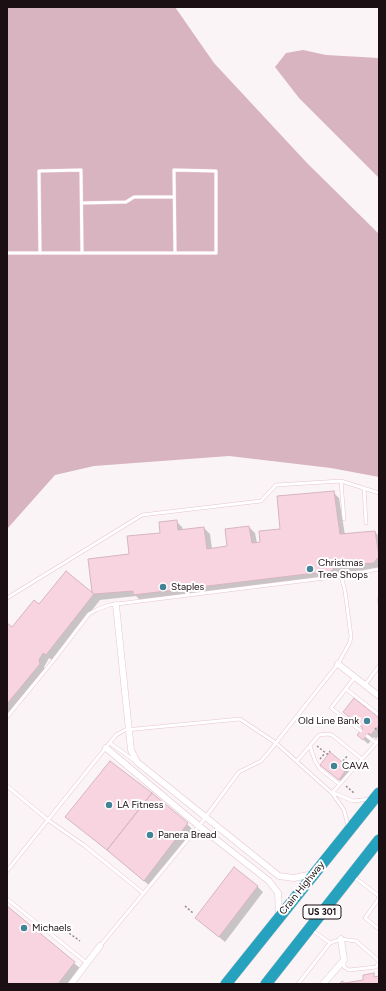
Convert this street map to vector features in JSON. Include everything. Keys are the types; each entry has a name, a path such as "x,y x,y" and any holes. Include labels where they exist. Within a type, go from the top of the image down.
{"highway":[{"name":"Crain Highway","path":"226,984 377,795"},
{"path":"350,877 351,869 379,831"},
{"name":"US 301","path":"266,984 379,840"}],"street":[{"path":"116,605 131,750 137,762 282,877 294,878 313,874"},
{"path":"338,664 379,696"},
{"path":"108,746 199,826 269,881 278,893 279,916"},
{"path":"323,984 344,960 341,939"},
{"path":"71,984 100,946"}],"lane":[{"path":"40,253 39,171 81,170 82,253"},
{"path":"7,253 174,253 216,253 216,171 174,170 174,253"},
{"path":"82,203 126,202 134,197 174,197"},
{"path":"341,481 344,519"},
{"path":"7,598 142,515 261,501 276,485 341,481 379,493"},
{"path":"364,488 366,523"},
{"path":"7,718 53,662 89,614 96,610 116,605 341,576 379,569"},
{"path":"100,946 199,826 239,772 261,761 338,664 350,642 345,590 341,576"},
{"path":"365,685 379,666"},
{"path":"355,678 332,708 361,731"},
{"path":"346,689 379,715"},
{"path":"7,871 119,732 130,729 240,719 276,743 332,793 344,810 348,820 348,830"},
{"path":"297,761 319,736 328,734 362,759"},
{"path":"367,736 376,744"},
{"path":"332,793 379,740"},
{"path":"108,746 137,762"},
{"path":"310,746 316,763 320,769 339,784"},
{"path":"153,787 159,779"},
{"path":"7,786 48,820 85,846 143,893"},
{"path":"332,793 353,801 377,795"},
{"path":"350,877 379,896 378,900 365,918 379,929"},
{"path":"7,899 87,963"},
{"path":"309,928 330,943"},
{"path":"298,984 330,943 341,939 356,941 378,960 378,964 376,967 349,970 344,967 344,960"}],"path":[{"path":"375,728 379,732"},
{"path":"313,743 325,753"},
{"path":"343,761 351,750"},
{"path":"316,763 325,753 327,754 330,751"},
{"path":"346,786 354,793"},
{"path":"185,906 193,913"},
{"path":"66,931 80,941"}],"shaded area":[{"path":"7,7 175,7 214,63 307,163 379,234 379,477 331,468 229,456 94,466 55,475 7,529"},
{"path":"303,50 326,55 379,58 379,178 299,98 275,67 286,53"}],"building":[{"path":"334,491 340,534 375,531 379,556 374,563 334,567 332,571 133,595 133,591 94,594 92,592 88,559 129,554 127,536 160,533 159,522 177,520 178,530 204,527 207,549 227,546 225,529 249,526 252,543 260,542 259,531 280,529 277,496"},
{"path":"66,571 94,594 46,655 43,653 39,660 40,664 7,704 7,623 12,627 34,600 39,604"},
{"name":"Old Line Bank","path":"354,698 379,718 379,725 371,735 369,733 363,740 357,735 363,728 343,712"},
{"name":"CAVA","path":"330,752 348,767 339,780 320,765"},
{"name":"LA Fitness","path":"110,761 152,793 107,850 65,817"},
{"path":"152,793 188,823 144,881 107,850"},
{"path":"234,867 258,886 219,937 195,918"},
{"path":"7,906 75,962 58,984 7,984"},
{"path":"374,973 374,977 379,976 379,984 339,984 342,981 345,983 363,980 363,975"}],"place":[{"name":"Christmas Tree Shops","path":"310,569"},
{"name":"Staples","path":"163,587"},
{"name":"Old Line Bank","path":"367,721"},
{"name":"CAVA","path":"334,766"},
{"name":"LA Fitness","path":"109,805"},
{"name":"Panera Bread","path":"150,835"},
{"name":"Michaels","path":"24,928"}]}
